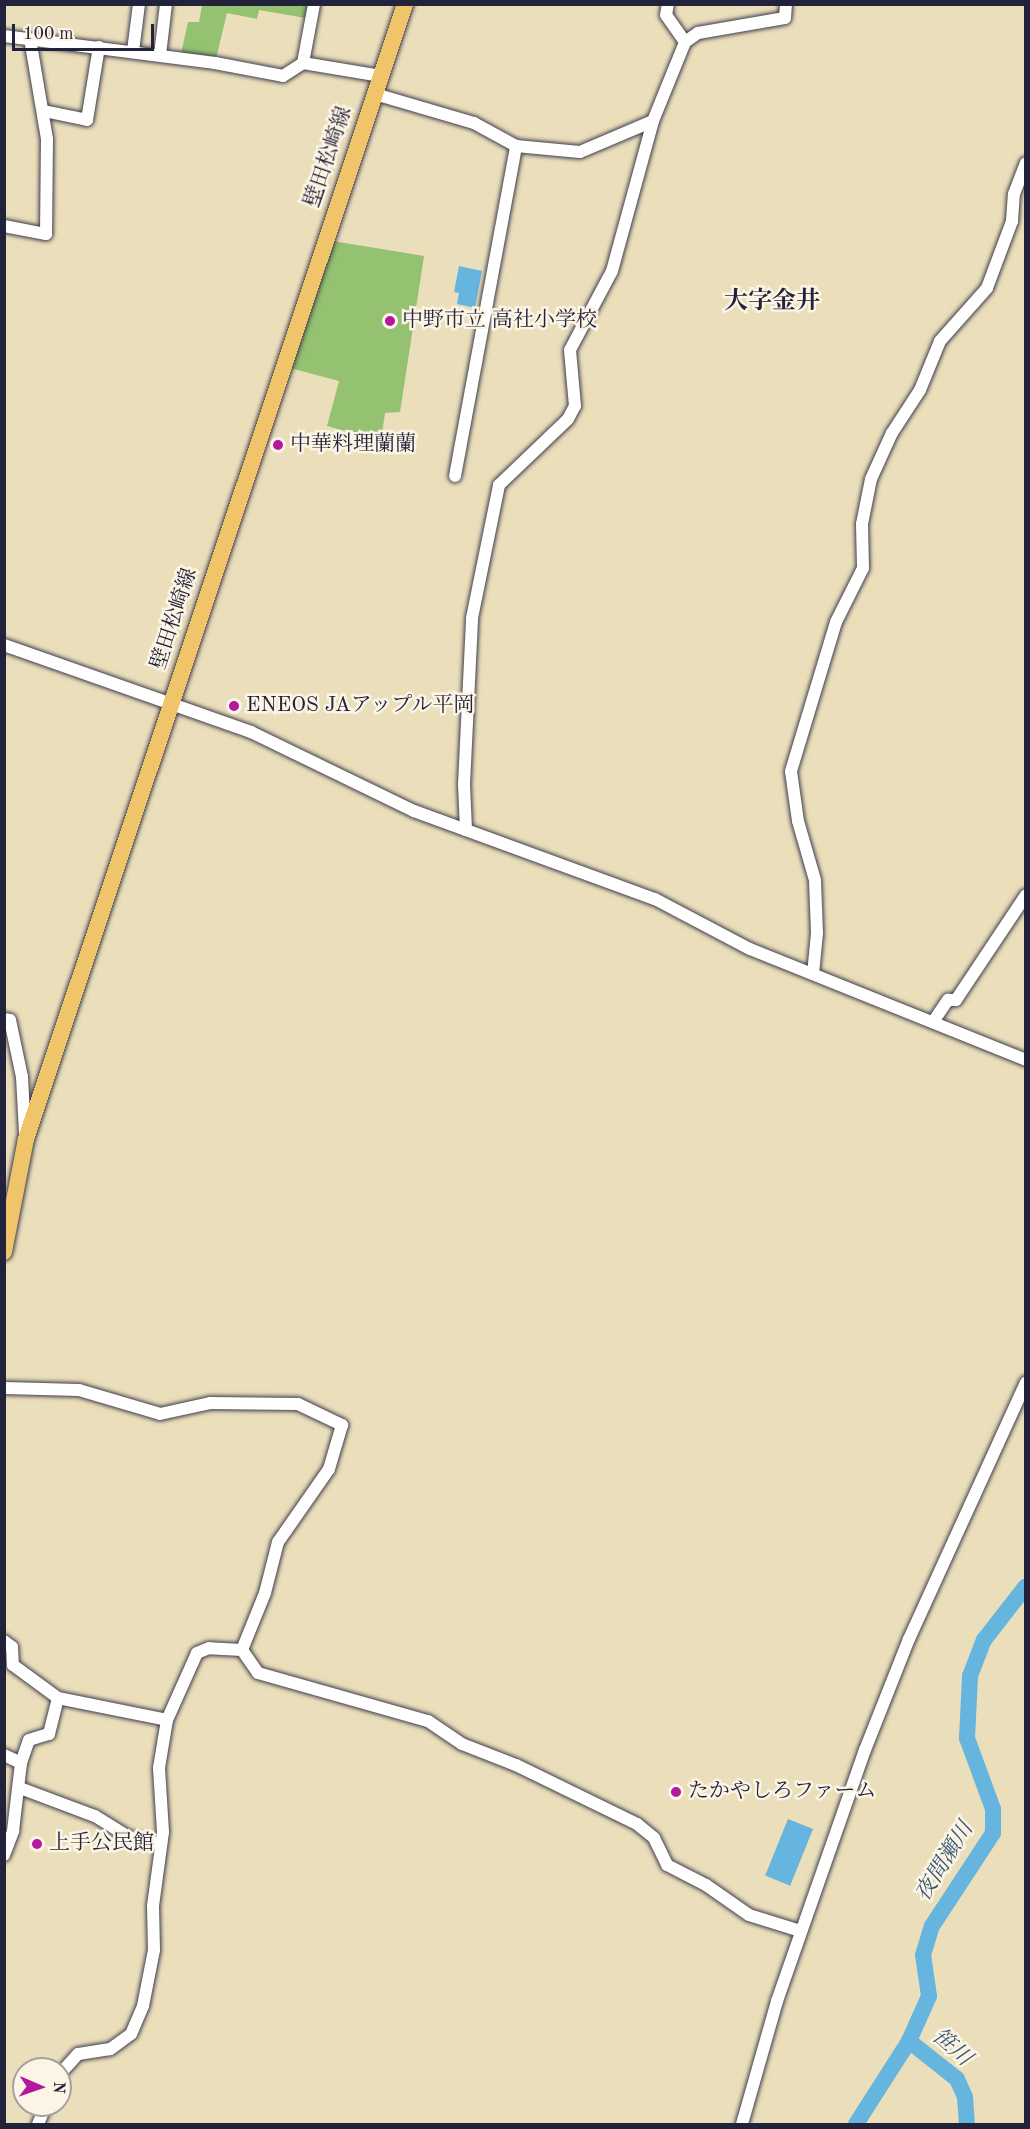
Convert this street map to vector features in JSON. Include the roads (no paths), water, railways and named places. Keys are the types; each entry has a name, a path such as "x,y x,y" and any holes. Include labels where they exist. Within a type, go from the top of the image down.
{"main road":[{"name":"壁田松崎線","path":"4,1251 26,1139 172,703 264,418 405,4"}],"street":[{"path":"133,51 139,4"},
{"path":"160,55 166,4"},
{"path":"303,63 314,4"},
{"path":"668,4 666,15 685,42"},
{"path":"466,830 464,784 472,618 499,485 568,419 575,406 570,350 612,271 653,122 685,42 698,33 785,18 786,4"},
{"path":"4,36 133,51 283,76 303,63 381,76"},
{"path":"4,226 46,234 44,111 30,39"},
{"path":"44,111 87,120 99,47"},
{"path":"375,94 474,123 516,146 580,152 653,122"},
{"path":"455,476 516,146"},
{"path":"813,974 817,933 815,880 798,821 790,771 836,622 863,568 862,524 871,479 892,433 920,390 940,341 987,288 1012,221 1014,194 1026,163"},
{"path":"1012,221 1026,214"},
{"path":"4,645 172,703 304,755 366,789 466,830 655,899 750,950 1026,1060"},
{"path":"933,1022 948,1000 956,1000 1026,895"},
{"path":"4,1018 9,1020 22,1077 26,1139"},
{"path":"742,2124 800,1931 909,1639 1026,1382"},
{"path":"4,1388 79,1390 160,1414 210,1403 298,1404 342,1425 328,1469 278,1542 265,1593 242,1650"},
{"path":"4,1641 12,1647 13,1665 58,1698 166,1720"},
{"path":"72,2061 78,2054 110,2049 132,2034 143,2006 154,1950 153,1906 161,1844 159,1768 166,1720 197,1653 209,1648 242,1650"},
{"path":"242,1650 258,1673 428,1721 462,1744 637,1824 654,1838 667,1865 706,1885 749,1915 800,1931"},
{"path":"4,1855 20,1788 21,1763 29,1740 49,1734 58,1698"},
{"path":"4,1755 21,1763"},
{"path":"20,1788 95,1816 128,1838 161,1844"}],"water":[{"path":"459,266 482,271 475,308 457,304 459,293 454,292"},
{"path":"788,1819 813,1829 790,1886 765,1876"}],"waterway":[{"name":"夜間瀬川","path":"856,2124 909,2041 929,1996 923,1955 932,1926 993,1833 993,1809 967,1738 970,1676 984,1640 1026,1586"},
{"name":"笹川","path":"909,2041 957,2079 965,2097 967,2124"}],"place":[{"name":"中野市立 高社小学校","path":"390,321"},
{"name":"中華料理蘭蘭","path":"278,445"},
{"name":"ENEOS JAアップル平岡","path":"234,706"},
{"name":"たかやしろファーム","path":"676,1792"},
{"name":"上手公民館","path":"37,1844"}],"district":[{"name":"大字金井","path":"772,303"}]}
